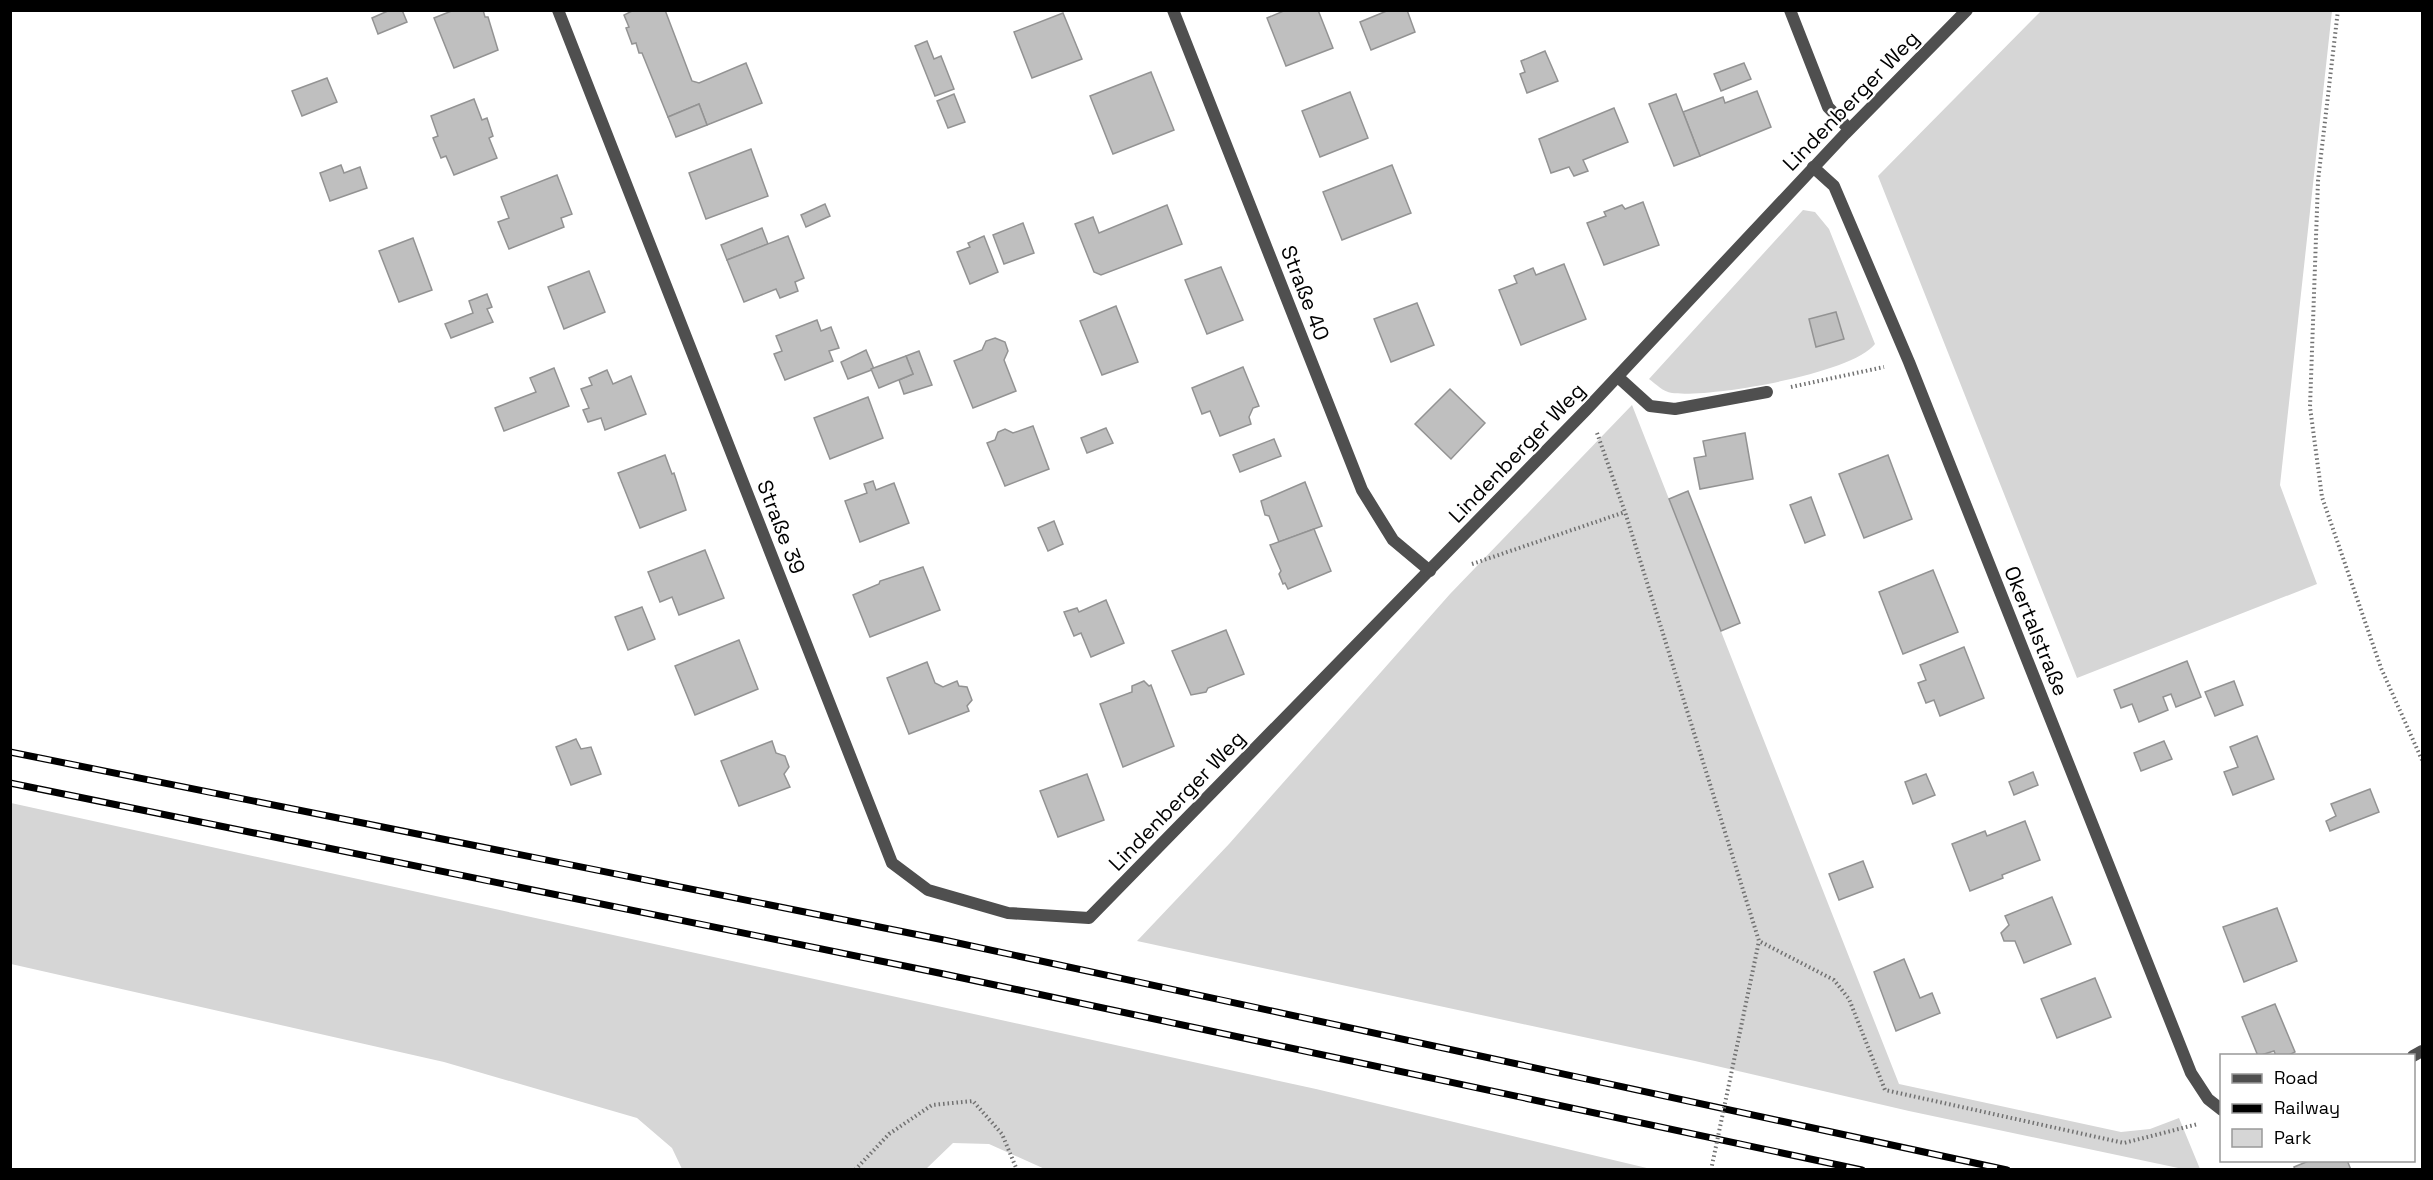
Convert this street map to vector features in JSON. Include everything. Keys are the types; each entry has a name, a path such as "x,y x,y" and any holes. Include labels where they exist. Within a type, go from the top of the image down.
{"street":[{"name":"Straße 39","path":"558,10 892,863 928,890 1008,913 1089,918"},
{"name":"Straße 40","path":"1173,10 1362,490 1393,540 1430,571"},
{"path":"1790,10 1828,107 1849,129"},
{"name":"Lindenberger Weg","path":"1089,918 1430,571 1618,376 1849,129 1966,10"},
{"name":"Okertalstraße","path":"1813,167 1834,186 1909,362 2192,1073 2208,1099 2220,1108"},
{"path":"1618,376 1650,406 1675,409 1767,392"}],"path":[{"path":"2338,10 2318,181 2310,407 2322,497 2381,668 2422,760"},
{"path":"1767,392 1909,362"},
{"path":"1601,441 1759,941 1711,1170"},
{"path":"1430,571 1475,563 1625,512"},
{"path":"1759,941 1834,980 1849,999 1885,1090 2124,1143 2200,1123"},
{"path":"855,1170 889,1134 932,1105 973,1101 1002,1134 1017,1170"}],"green space":[{"path":"2041,11 2332,11 2280,485 2317,584 2077,678 1878,176"},
{"path":"1803,210 1815,212 1829,229 1875,344 1861,355 1839,365 1779,382 1747,388 1691,394 1672,393 1649,379"},
{"path":"1632,405 1899,1084 2121,1132 2150,1129 2179,1118 2200,1169 2183,1169 1909,1111 1695,1061 1137,941 1229,844 1450,594"},
{"path":"11,803 1316,1089 1651,1169 1047,1170 989,1144 953,1143 926,1169 682,1169 672,1148 637,1118 444,1062 11,964"}],"building":[{"path":"390,10 402,10 407,22 378,34 372,18"},
{"path":"454,10 483,10 485,17 488,17 498,50 454,68 434,18"},
{"path":"634,10 665,10 692,81 699,83 746,63 762,103 707,125 699,104 668,117 642,53 639,53 636,43 632,44 626,28 629,27 624,15"},
{"path":"1286,10 1318,10 1333,48 1286,66 1267,18"},
{"path":"1389,10 1407,10 1415,32 1371,50 1360,22"},
{"path":"1063,13 1082,59 1032,78 1014,32"},
{"path":"927,41 934,59 941,56 954,89 935,96 915,46"},
{"path":"1545,51 1558,81 1527,93 1520,74 1525,72 1521,61"},
{"path":"1744,63 1751,79 1721,91 1714,74"},
{"path":"1151,72 1174,130 1113,154 1090,96"},
{"path":"327,78 337,102 302,116 292,91"},
{"path":"1757,91 1771,127 1700,156 1683,112 1723,97 1725,103"},
{"path":"1350,92 1368,138 1320,157 1302,111"},
{"path":"954,94 965,122 948,128 937,101"},
{"path":"1676,94 1700,156 1674,166 1649,104"},
{"path":"474,99 482,120 487,118 493,136 489,138 497,158 454,175 446,156 441,158 433,138 438,136 431,116"},
{"path":"699,104 707,125 676,137 668,117"},
{"path":"1614,108 1628,142 1583,160 1588,171 1574,176 1569,167 1551,173 1539,139"},
{"path":"751,149 768,196 706,219 689,173"},
{"path":"341,165 344,173 360,167 367,188 330,201 320,173"},
{"path":"1392,165 1411,213 1342,240 1323,192"},
{"path":"557,175 572,214 561,218 564,227 509,249 498,222 509,218 501,197"},
{"path":"1643,202 1659,245 1604,265 1587,223 1606,216 1604,212 1622,205 1625,209"},
{"path":"825,204 830,216 806,227 801,215"},
{"path":"1167,205 1182,244 1101,275 1094,272 1075,224 1093,217 1099,233"},
{"path":"1023,223 1034,253 1004,264 993,235"},
{"path":"762,228 768,244 727,260 721,245"},
{"path":"788,236 804,278 795,282 798,291 780,298 776,289 744,302 727,260"},
{"path":"984,236 998,272 970,284 957,252 970,247 968,243"},
{"path":"413,238 432,290 399,302 379,251"},
{"path":"1564,264 1586,319 1521,345 1499,290 1517,283 1514,276 1533,268 1536,275"},
{"path":"1221,267 1243,320 1207,334 1185,280"},
{"path":"589,271 605,312 564,329 548,287"},
{"path":"487,294 492,307 487,309 493,322 451,338 445,324 473,313 469,301"},
{"path":"1417,303 1434,345 1391,362 1374,319"},
{"path":"1116,306 1138,362 1102,375 1080,321"},
{"path":"1836,312 1844,339 1816,347 1809,319"},
{"path":"817,320 821,331 831,327 839,348 829,351 833,361 785,380 774,354 782,351 776,336"},
{"path":"995,338 1005,342 1008,351 1004,360 1016,391 973,408 954,361 982,350 986,341"},
{"path":"866,350 874,369 848,379 841,362"},
{"path":"919,351 932,385 904,394 899,380 913,374 906,356"},
{"path":"906,356 913,374 879,388 871,369"},
{"path":"1243,367 1259,406 1253,408 1249,417 1251,424 1220,436 1210,411 1202,414 1192,388"},
{"path":"554,368 569,406 504,431 495,408 536,392 530,378"},
{"path":"607,370 613,384 631,376 646,414 605,430 601,418 588,422 583,410 589,408 581,389 592,385 589,378"},
{"path":"1450,389 1485,423 1451,459 1415,424"},
{"path":"868,397 883,438 830,459 814,418"},
{"path":"1033,426 1049,469 1005,486 987,443 995,440 998,432 1005,429 1013,433"},
{"path":"1106,428 1113,443 1087,453 1081,438"},
{"path":"1745,433 1753,479 1700,489 1694,458 1706,456 1703,441"},
{"path":"1274,439 1281,456 1240,472 1233,455"},
{"path":"665,455 672,474 674,473 686,510 640,528 618,473"},
{"path":"1888,455 1912,519 1864,538 1839,474"},
{"path":"873,481 876,490 894,483 909,523 860,542 845,501 867,493 864,484"},
{"path":"1305,482 1322,526 1279,542 1269,516 1265,515 1261,501"},
{"path":"1688,491 1740,623 1721,631 1669,499"},
{"path":"1811,497 1825,535 1805,543 1790,505"},
{"path":"1054,521 1063,544 1048,551 1038,528"},
{"path":"1314,529 1331,571 1288,589 1285,583 1283,584 1279,574 1281,571 1270,545"},
{"path":"705,550 724,598 679,615 672,597 660,602 648,572"},
{"path":"923,567 940,610 870,637 853,595 879,584 880,581"},
{"path":"1933,570 1958,632 1903,654 1879,592"},
{"path":"1106,600 1124,643 1091,657 1081,633 1074,636 1064,612 1077,608 1079,612"},
{"path":"642,607 655,639 628,650 615,617"},
{"path":"1226,630 1244,674 1208,688 1206,692 1191,695 1172,651"},
{"path":"739,640 758,689 695,715 675,666"},
{"path":"1964,647 1984,698 1940,716 1934,700 1926,703 1918,683 1926,680 1920,665"},
{"path":"2187,661 2201,697 2176,707 2171,694 2163,697 2168,710 2139,722 2132,704 2121,708 2114,690"},
{"path":"927,662 935,683 943,687 957,681 959,686 967,687 972,700 967,706 969,711 909,734 887,678"},
{"path":"1144,681 1149,686 1151,685 1174,746 1123,767 1100,704 1132,692 1132,686"},
{"path":"2234,681 2243,705 2215,716 2205,692"},
{"path":"2257,736 2274,779 2233,795 2224,772 2238,767 2230,747"},
{"path":"576,739 581,749 591,747 601,774 571,785 556,747"},
{"path":"772,741 776,753 785,756 789,767 784,774 790,787 739,806 721,761"},
{"path":"2164,741 2172,759 2141,771 2134,753"},
{"path":"2033,772 2038,785 2014,795 2009,782"},
{"path":"1087,774 1104,820 1058,837 1040,791"},
{"path":"1926,774 1935,795 1913,804 1905,782"},
{"path":"2370,789 2379,812 2330,831 2326,821 2336,816 2331,804"},
{"path":"2025,821 2040,860 1970,891 1952,844 1985,831 1987,836"},
{"path":"1863,861 1873,887 1839,900 1829,874"},
{"path":"2052,897 2071,944 2024,963 2015,941 2004,941 2001,933 2009,925 2005,916"},
{"path":"2277,908 2297,961 2244,982 2223,927"},
{"path":"1904,959 1920,998 1932,993 1940,1013 1896,1031 1874,972"},
{"path":"2095,978 2111,1017 2057,1038 2041,999"},
{"path":"2275,1004 2295,1052 2275,1054 2274,1051 2257,1054 2242,1017"},
{"path":"2306,1162 2348,1162 2351,1170 2295,1170 2294,1167"}],"railway":[{"path":"10,752 944,940 2007,1170"},
{"path":"10,783 939,973 1862,1170"}]}
